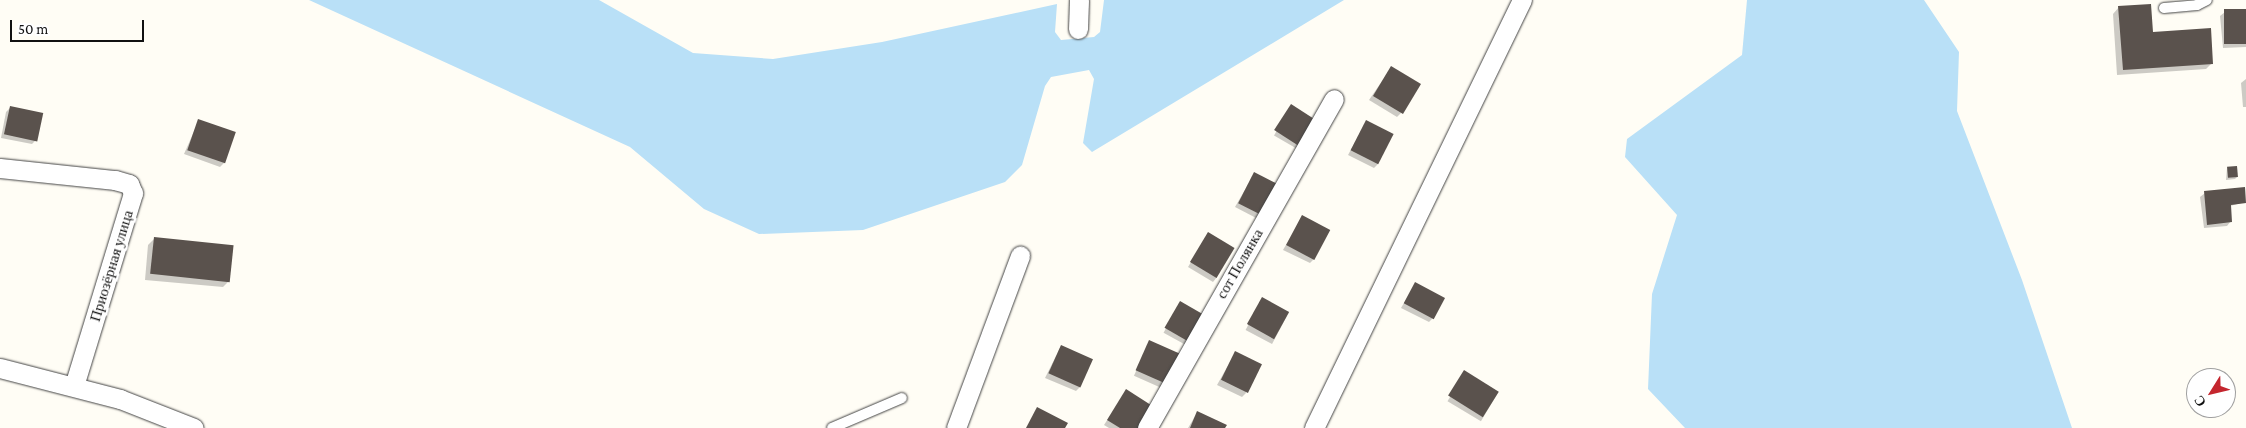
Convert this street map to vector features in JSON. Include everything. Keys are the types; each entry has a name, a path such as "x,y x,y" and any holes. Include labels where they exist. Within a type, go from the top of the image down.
{"street":[{"path":"1078,29 1079,0"},
{"path":"1314,428 1522,0"},
{"name":"сот Полянка","path":"1147,428 1334,99"},
{"name":"Приозёрная улица","path":"0,168 115,180 129,184 133,193 74,386"},
{"path":"956,428 1020,256"},
{"path":"0,368 120,399 194,428"}],"lane":[{"path":"2164,8 2196,5 2207,0"},
{"path":"832,428 902,398"}],"water":[{"path":"309,0 599,0 693,53 773,59 882,42 1057,4 1055,32 1061,40 1094,37 1100,32 1104,0 1344,0 1092,152 1083,143 1094,79 1089,70 1051,77 1045,86 1022,165 1005,182 863,230 759,234 704,209 630,147"},
{"path":"1747,0 1924,0 1959,52 1957,111 2022,280 2072,428 1685,428 1648,389 1652,294 1677,215 1625,157 1627,139 1742,55"}],"building":[{"path":"2151,4 2153,32 2211,28 2213,64 2123,70 2118,6"},
{"path":"2224,9 2246,9 2246,44 2224,44"},
{"path":"1391,66 1421,84 1403,114 1373,96"},
{"path":"1291,104 1316,120 1299,146 1274,130"},
{"path":"10,106 43,113 37,141 4,134"},
{"path":"198,119 236,132 225,163 187,150"},
{"path":"1366,120 1394,134 1378,164 1351,150"},
{"path":"2237,166 2238,177 2228,178 2227,167"},
{"path":"1254,172 1281,186 1265,217 1238,203"},
{"path":"2245,187 2246,203 2231,205 2232,222 2207,225 2204,191"},
{"path":"1302,215 1330,230 1314,260 1286,245"},
{"path":"1208,232 1235,248 1217,278 1190,262"},
{"path":"154,237 234,245 230,282 150,274"},
{"path":"1415,282 1445,298 1434,319 1404,303"},
{"path":"1262,297 1289,312 1274,339 1247,324"},
{"path":"1180,301 1204,315 1189,342 1164,328"},
{"path":"1149,340 1180,354 1167,384 1136,370"},
{"path":"1061,345 1093,359 1080,388 1048,373"},
{"path":"1235,351 1262,364 1248,393 1221,380"},
{"path":"1464,370 1499,392 1483,417 1448,395"},
{"path":"1126,389 1154,407 1142,428 1120,428 1107,420"},
{"path":"1037,407 1068,423 1065,428 1026,428"},
{"path":"1197,411 1227,425 1225,428 1190,428"}]}
